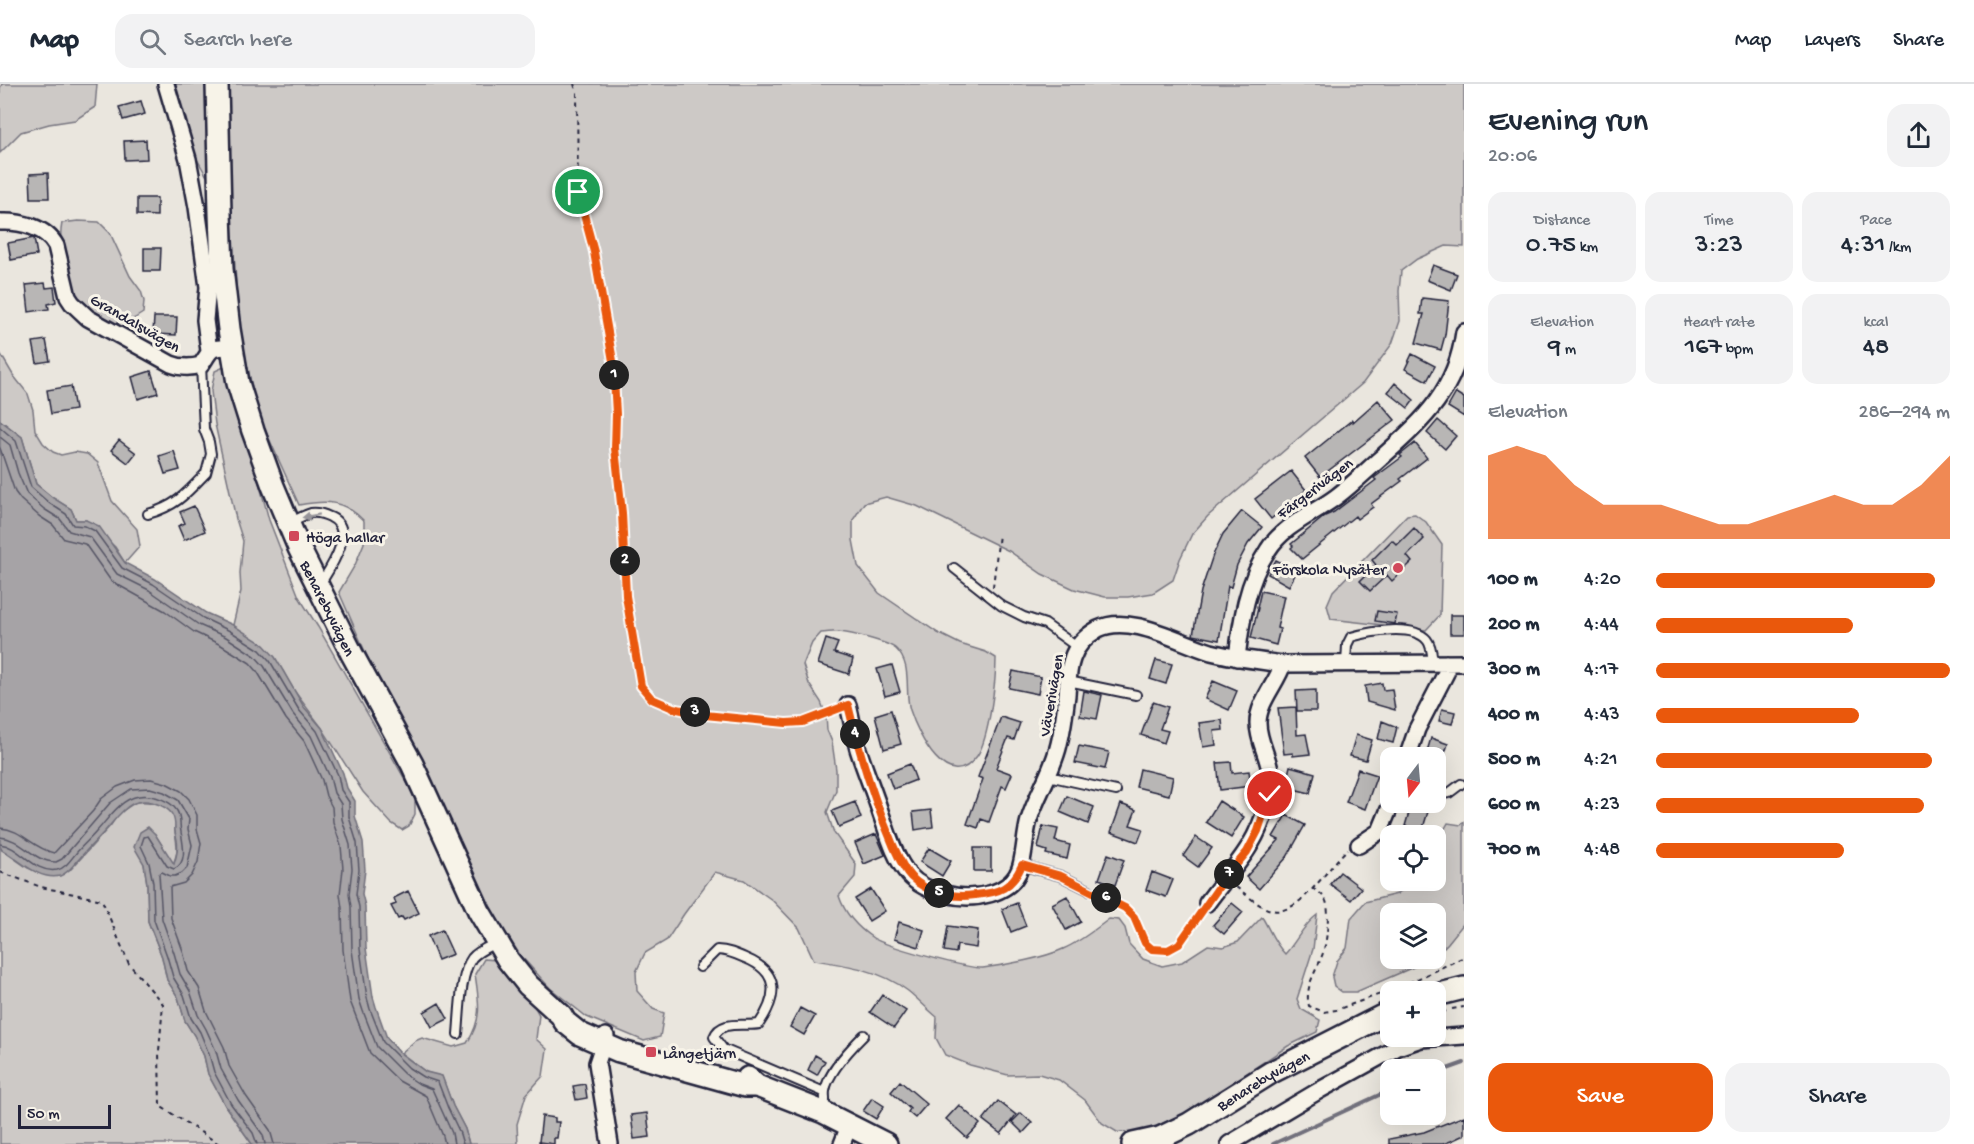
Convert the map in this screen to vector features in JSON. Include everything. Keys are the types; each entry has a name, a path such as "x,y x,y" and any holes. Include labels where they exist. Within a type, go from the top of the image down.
{"street":[{"path":"166,84 188,159 197,207 208,287 205,320 209,351"},
{"name":"Benarebyvägen","path":"217,84 222,269 238,383 253,431 288,523 318,587 412,764 462,877 508,960 528,985 561,1015 570,1016 604,1040 747,1077 757,1086 824,1102 845,1135 886,1144"},
{"name":"Grandalsvägen","path":"0,222 14,222 36,228 52,239 56,246 68,297 88,318 171,364 185,368 201,365"},
{"name":"Färgerivägen","path":"1237,658 1239,637 1251,584 1268,549 1281,534 1337,496 1414,429 1442,395 1462,350 1464,332"},
{"path":"201,365 209,351 215,348 232,347"},
{"name":"Väverivägen","path":"848,705 858,748 888,832 910,876 935,892 948,895 977,895 999,891 1011,884 1022,865 1029,822 1055,760 1064,723 1071,661 1077,647 1100,628 1124,624 1208,651 1237,658 1283,664 1464,663"},
{"path":"1411,747 1417,729 1446,674 1440,663"},
{"path":"1207,903 1247,852 1266,809 1272,779 1258,722 1266,697 1280,674 1283,664"},
{"path":"1359,845 1380,831 1387,813"},
{"path":"1448,991 1464,979"},
{"name":"Benarebyvägen","path":"1133,1144 1160,1138 1189,1124 1272,1072 1380,1017"},
{"path":"1229,1144 1398,1047 1421,1039 1464,1036"},
{"path":"604,1040 597,1063 610,1144"}],"lane":[{"path":"147,514 175,504 208,468 211,454 204,429 201,365"},
{"path":"288,523 312,513 328,516 338,522 342,532 340,544 332,565 318,587"},
{"path":"954,568 991,599 1012,612 1045,624 1077,647"},
{"path":"1347,664 1347,645 1351,637 1373,630 1406,631 1418,634 1427,640 1440,663"},
{"path":"1068,681 1136,695"},
{"path":"1048,776 1116,791"},
{"path":"1446,793 1461,784"},
{"path":"1022,865 1061,876 1089,890"},
{"path":"458,1034 468,965 472,957 497,942"},
{"path":"700,967 717,950 724,950 749,960 765,970 774,986 766,1013 759,1024 722,1027 714,1037 723,1049 824,1102 839,1064 864,1035"}],"path":[{"path":"574,84 577,93 578,192 594,252 613,361 615,448 622,513 626,596 641,686 652,699 673,708 705,715 786,723 803,722 848,705"},
{"path":"991,599 999,534"},
{"path":"1225,878 1257,902 1271,910 1281,911 1293,907 1341,855 1349,848 1359,845"},
{"path":"0,872 41,887 102,900 129,964 163,1005 159,1051 160,1106 219,1144"},
{"path":"1312,888 1322,894 1328,909 1324,950 1310,983 1307,998 1309,1006 1316,1010 1323,1012 1336,1010 1400,987 1464,957"},
{"path":"1089,890 1125,908 1134,917 1145,943 1159,951 1168,950 1179,944 1207,903"},
{"path":"1446,1012 1464,1007"}],"shaded area":[{"path":"2,84 97,84 95,107 75,120 21,132 0,153 0,88"},
{"path":"175,84 211,84 214,189 197,159"},
{"path":"228,84 1464,84 1464,247 1446,246 1417,259 1401,271 1400,321 1392,344 1363,383 1208,516 1192,534 1173,580 1153,593 1128,597 1105,597 1074,589 1042,574 1009,551 917,506 886,497 864,503 853,520 853,540 858,566 879,593 938,633 996,658 995,680 985,737 977,756 966,767 955,769 945,766 927,746 908,703 905,663 892,646 844,633 821,633 812,643 803,665 809,684 821,702 826,715 827,730 832,742 836,790 827,812 834,833 856,864 855,877 839,896 848,915 867,934 881,942 909,951 983,968 1024,961 1055,952 1081,939 1109,919 1119,920 1125,928 1129,944 1143,959 1162,966 1182,962 1208,945 1223,947 1238,942 1262,917 1285,954 1308,923 1317,915 1313,949 1297,999 1301,1009 1320,1020 1317,1032 1288,1046 1185,1114 1140,1133 1117,1132 1102,1123 1085,1100 1059,1080 1039,1074 1008,1075 970,1065 945,1055 936,1038 937,1017 908,991 875,973 851,966 814,960 799,928 772,900 744,880 715,872 667,940 645,953 636,972 637,991 653,1009 664,1013 660,1037 644,1041 587,1017 550,988 520,955 489,907 381,688 339,592 355,565 364,543 364,521 349,509 334,503 318,502 299,505 258,414 239,328 229,177"},
{"path":"99,222 110,233 130,276 141,291 144,301 143,313 128,321 115,323 95,314 76,299 65,265 61,238 62,223"},
{"path":"0,353 28,394 33,410 35,430 43,443 53,452 61,455 75,452 87,454 98,463 112,501 137,529 140,546 125,563 115,547 86,520 76,520 71,509 36,484 22,437 0,420"},
{"path":"226,366 236,395 269,520 299,597 415,797 415,814 409,826 402,830 391,823 363,792 322,728 292,688 283,671 233,625 241,591 243,541 215,424 211,391 215,371"},
{"name":"Förskola Nysäter","path":"1415,514 1426,522 1442,545 1440,615 1426,630 1331,619 1327,605 1333,591 1407,515"},
{"path":"136,802 161,805 171,811 174,816 177,848 173,864 155,834 144,864 148,921 162,957 167,980 178,997 185,1021 204,1056 208,1074 226,1107 252,1144 0,1144 0,846 2,850 28,868 50,876 71,869 111,825 118,814"},
{"path":"1464,822 1464,923 1446,945 1446,903 1380,903 1380,969 1409,969 1356,992 1342,992 1334,986 1332,977 1337,961 1347,948 1351,918 1365,902 1401,891 1446,891 1446,826 1448,823 1461,825"},
{"path":"484,959 496,960 531,1000 539,1015 536,1039 547,1049 543,1076 526,1095 517,1124 518,1144 469,1144 465,1129 442,1077 426,1072 401,1053 422,1038 453,1047 467,1043 478,1018 475,974"}],"water":[{"path":"0,420 22,437 36,484 71,509 76,520 86,520 99,526 125,563 155,579 206,613 233,625 264,645 275,657 304,707 322,728 343,773 347,788 355,801 355,816 363,842 365,870 362,894 365,906 366,948 376,1007 387,1038 400,1053 426,1072 442,1076 453,1106 465,1129 469,1144 252,1144 226,1107 208,1074 204,1056 185,1021 178,997 167,980 162,957 148,921 144,864 134,847 140,832 148,827 174,864 178,847 177,839 171,812 165,808 143,801 129,806 71,868 60,876 52,877 36,872 2,850 0,846"}],"building":[{"path":"141,101 145,114 123,120 119,107"},
{"path":"146,140 147,159 125,160 124,141"},
{"path":"48,173 49,198 31,198 30,174"},
{"path":"137,198 157,198 157,216 137,215"},
{"path":"34,238 37,255 11,260 8,243"},
{"path":"144,248 161,248 160,271 144,271"},
{"path":"1433,265 1457,274 1451,290 1427,280"},
{"path":"45,283 46,288 54,287 56,302 48,304 49,309 29,312 26,285"},
{"path":"1422,298 1449,301 1441,350 1416,343 1424,314 1420,314"},
{"path":"154,317 177,317 176,335 153,334"},
{"path":"46,340 50,361 37,363 33,342"},
{"path":"1412,354 1435,366 1427,381 1405,369"},
{"path":"151,371 158,393 138,399 132,377"},
{"path":"1395,383 1414,400 1408,408 1388,392"},
{"path":"71,386 75,410 51,414 47,390"},
{"path":"1456,393 1464,398 1464,417 1448,407"},
{"path":"1378,400 1395,420 1320,477 1305,458"},
{"path":"1438,420 1456,436 1445,449 1427,433"},
{"path":"119,440 136,453 128,463 111,450"},
{"path":"1415,443 1427,458 1400,479 1402,481 1371,504 1373,507 1357,519 1355,516 1302,559 1291,548 1293,546 1291,544 1325,516 1334,512 1376,480 1374,478 1402,457 1400,455"},
{"path":"174,451 180,470 165,474 159,456"},
{"path":"1291,471 1306,490 1271,519 1255,499"},
{"path":"194,506 205,531 184,540 178,526 185,523 180,512"},
{"path":"1242,511 1262,527 1248,544 1237,565 1231,587 1228,586 1219,640 1193,635 1201,591 1213,555 1223,534"},
{"path":"1414,528 1424,539 1407,556 1412,562 1392,581 1387,575 1370,591 1360,581 1376,565 1372,560 1392,540 1397,545"},
{"path":"1276,560 1297,571 1289,586 1268,574"},
{"path":"1261,591 1284,596 1276,645 1251,638"},
{"path":"1377,611 1397,614 1395,624 1375,621"},
{"path":"1450,615 1464,615 1464,634 1450,634"},
{"path":"826,639 838,643 834,653 853,659 849,674 818,664"},
{"path":"1156,660 1172,664 1166,684 1150,679"},
{"path":"892,665 900,692 885,696 877,669"},
{"path":"1013,671 1041,677 1038,694 1009,688"},
{"path":"1213,681 1237,691 1229,710 1205,699"},
{"path":"1382,683 1383,690 1392,689 1395,710 1367,702 1365,686"},
{"path":"1316,690 1316,711 1297,711 1296,691"},
{"path":"1084,691 1102,695 1097,719 1080,716"},
{"path":"1153,702 1168,707 1160,729 1168,731 1164,743 1141,735"},
{"path":"1296,707 1297,735 1306,734 1310,754 1293,756 1293,753 1284,754 1278,708"},
{"path":"1442,709 1455,712 1452,724 1439,721"},
{"path":"891,710 901,744 884,749 875,715"},
{"path":"1001,717 1020,723 1014,740 1008,738 996,768 1012,774 1006,788 1002,786 989,822 981,819 978,828 967,824 983,779 978,777"},
{"path":"1222,720 1223,730 1214,731 1216,745 1203,747 1199,723"},
{"path":"1382,721 1397,727 1393,743 1378,739"},
{"path":"1356,735 1372,740 1366,760 1350,756"},
{"path":"1431,738 1448,744 1446,750 1446,747 1428,747"},
{"path":"1079,746 1109,752 1105,769 1075,763"},
{"path":"1231,762 1232,773 1249,771 1251,786 1220,790 1217,763"},
{"path":"910,764 916,780 893,789 887,773"},
{"path":"1290,766 1315,773 1310,793 1285,787"},
{"path":"1140,769 1173,777 1169,795 1136,787"},
{"path":"1358,769 1377,775 1365,809 1346,802"},
{"path":"1067,796 1094,807 1088,824 1060,812"},
{"path":"1219,801 1244,817 1231,838 1206,822"},
{"path":"855,802 861,818 839,827 832,811"},
{"path":"1121,804 1136,810 1130,825 1143,829 1138,842 1111,832"},
{"path":"931,810 933,827 915,830 913,812"},
{"path":"1409,813 1428,813 1424,825 1405,825"},
{"path":"1286,815 1305,825 1287,857 1259,889 1246,877 1279,840 1273,837"},
{"path":"1043,826 1058,829 1055,841 1070,845 1067,859 1046,854 1047,851 1038,848"},
{"path":"876,834 885,855 864,864 855,843"},
{"path":"1196,837 1212,848 1198,867 1183,856"},
{"path":"929,848 951,861 942,876 920,862"},
{"path":"974,848 991,848 991,871 974,871"},
{"path":"1108,854 1124,860 1115,885 1099,879"},
{"path":"1152,872 1173,880 1166,897 1146,890"},
{"path":"1340,872 1361,888 1351,900 1330,884"},
{"path":"871,889 885,911 869,921 855,899"},
{"path":"408,891 419,913 404,920 402,917 398,919 391,906 396,904 394,898"},
{"path":"1067,896 1081,922 1066,930 1052,904"},
{"path":"1017,903 1026,926 1011,932 1002,909"},
{"path":"1232,903 1243,912 1224,934 1213,925"},
{"path":"899,922 924,930 919,947 894,939"},
{"path":"948,926 978,930 976,948 957,945 956,953 944,951"},
{"path":"442,930 453,954 438,960 428,936"},
{"path":"882,995 906,1011 894,1028 870,1012"},
{"path":"439,1003 448,1019 432,1027 424,1012"},
{"path":"800,1008 815,1016 804,1035 790,1027"},
{"path":"815,1055 825,1061 817,1075 808,1070"},
{"path":"900,1081 927,1104 915,1118 908,1112 910,1109 891,1092"},
{"path":"585,1084 587,1098 576,1100 573,1086"},
{"path":"872,1098 884,1106 876,1119 863,1111"},
{"path":"998,1101 1016,1115 1001,1134 983,1120"},
{"path":"959,1105 980,1124 967,1138 946,1119"},
{"path":"647,1113 650,1137 634,1139 631,1115"},
{"path":"1021,1113 1032,1123 1023,1133 1012,1122"},
{"path":"542,1116 555,1118 555,1122 559,1122 554,1144 539,1142"},
{"path":"1464,1116 1464,1135 1443,1144 1389,1144 1389,1139 1424,1132"}],"waterway":[{"path":"1446,1069 1464,1063"},
{"path":"1273,1144 1380,1095"}],"place":[{"name":"Höga hallar","path":"294,536"},
{"name":"Förskola Nysäter","path":"1398,568"},
{"name":"Långetjärn","path":"651,1052"}],"route":[{"path":"578,192 594,252 613,361 615,448 622,513 626,596 641,686 652,699 673,708 705,715 786,723 803,722 848,705 858,748 888,832 902,864 910,876 921,885 948,895 969,896 999,891 1011,884 1022,865 1045,871 1061,876 1125,908 1134,917 1145,943 1159,951 1168,950 1179,944 1188,934 1207,903 1247,852 1258,831 1270,794"}]}
